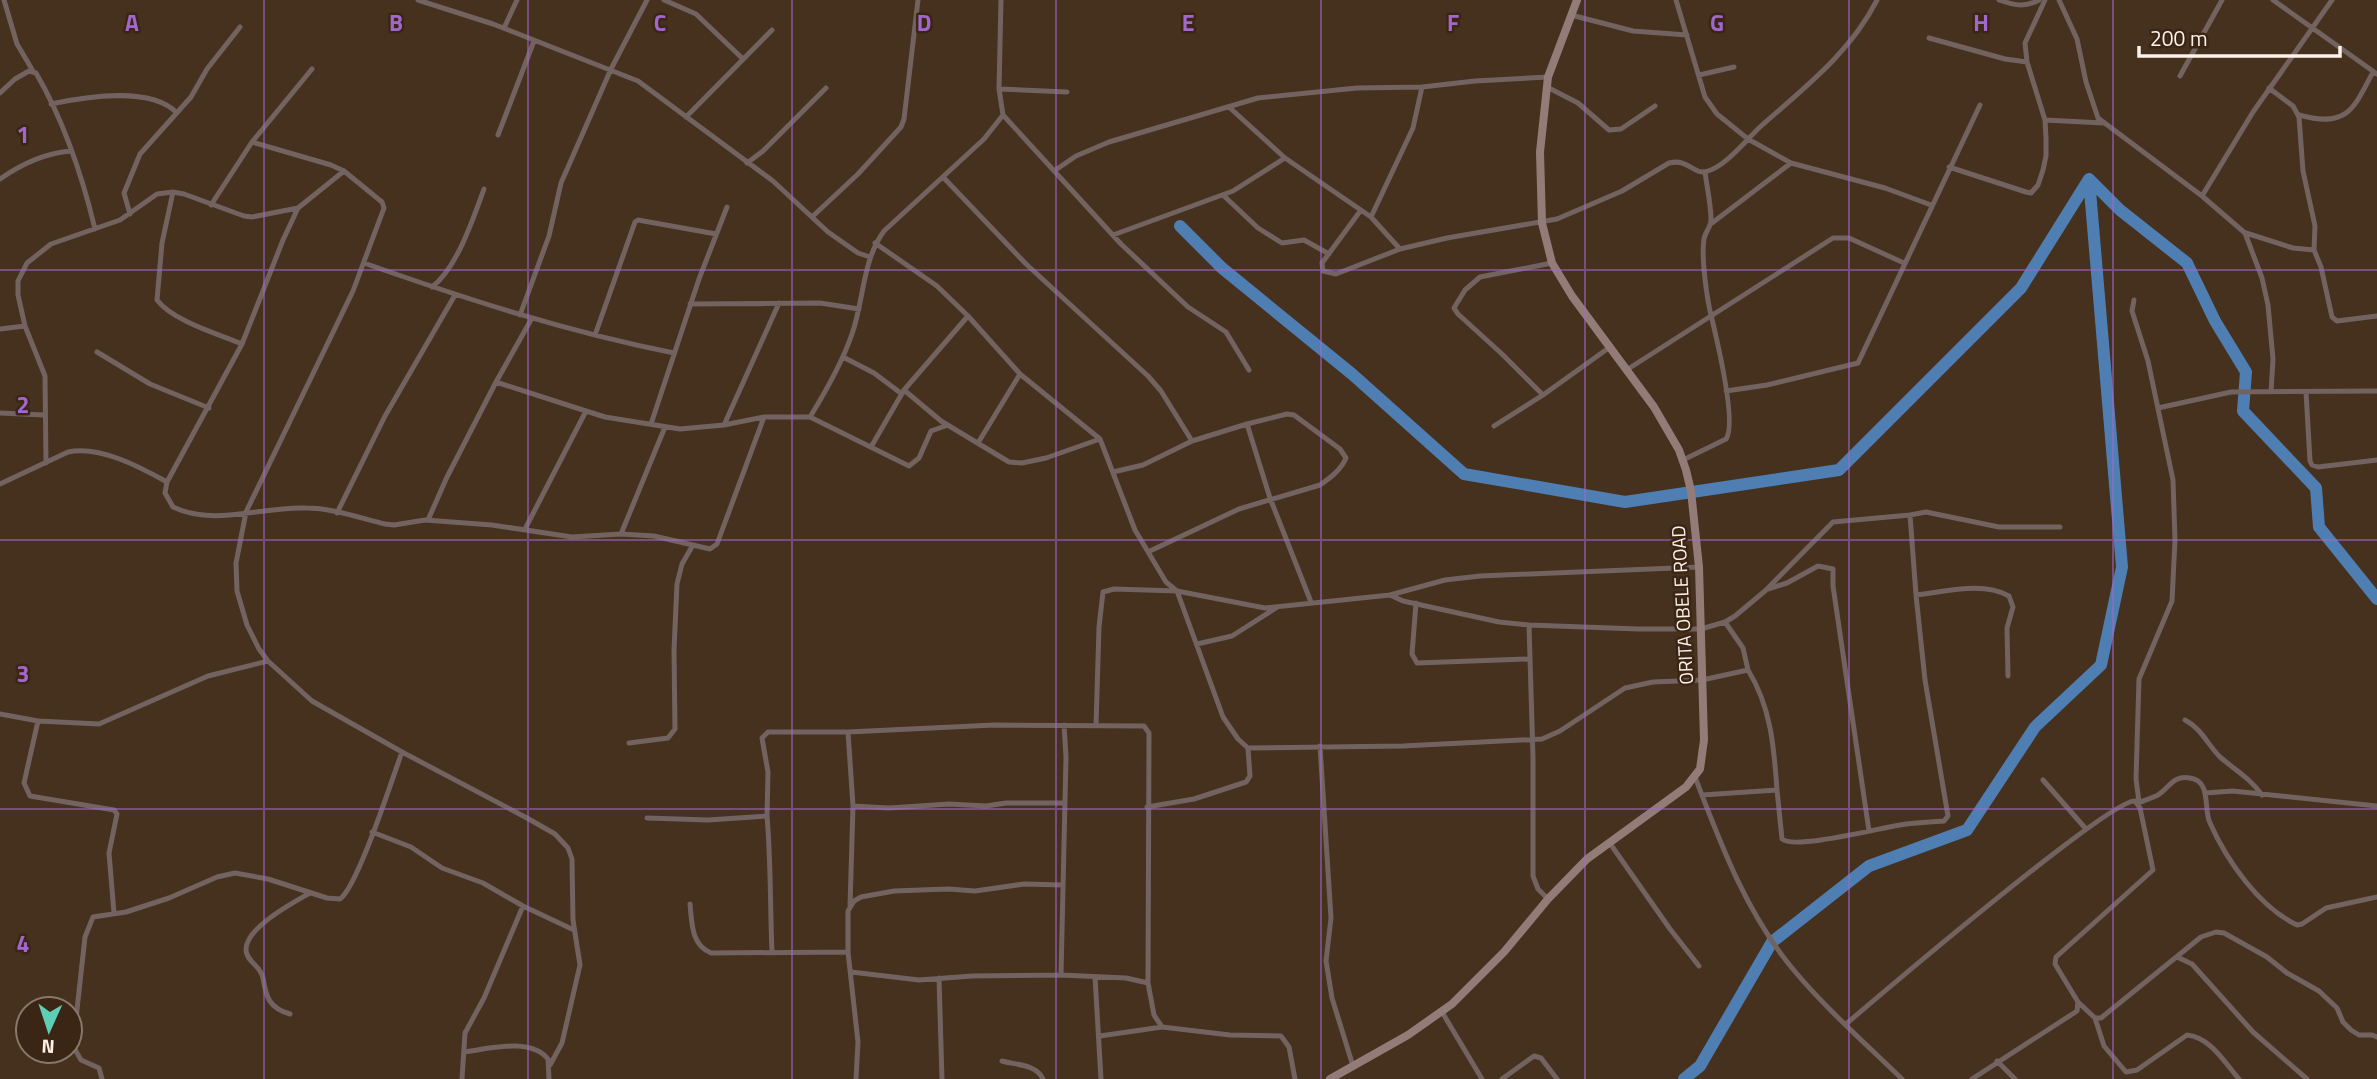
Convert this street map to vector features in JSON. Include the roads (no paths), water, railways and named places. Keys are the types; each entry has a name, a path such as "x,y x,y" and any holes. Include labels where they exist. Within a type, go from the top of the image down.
{"main road":[{"name":"ORITA OBELE ROAD","path":"1577,0 1546,87 1540,152 1542,223 1552,263 1572,296 1628,369 1668,428 1683,460 1691,491 1699,567 1703,753 1695,777"},
{"path":"1330,1079 1342,1076 1353,1066 1442,1012 1504,952 1548,899 1587,859 1686,788 1695,777"}],"street":[{"path":"4,0 17,44 38,76 71,151 95,229"},
{"path":"418,0 435,2 638,81 788,194 828,232 858,253 870,257"},
{"path":"504,28 517,0"},
{"path":"520,315 549,236 561,183 611,69 647,0"},
{"path":"664,0 696,14 743,59"},
{"path":"813,216 858,174 901,127 918,0"},
{"path":"1001,0 999,89 1003,115 1113,235 1188,307 1226,332 1249,370"},
{"path":"1676,0 1711,107 1748,139 1791,163 1885,188 1931,205"},
{"path":"1361,210 1321,266 1323,271 1331,275 1401,249 1470,234 1542,223 1569,215 1602,201 1668,163 1684,162 1697,171 1704,172 1726,159 1836,59 1857,33 1877,0"},
{"path":"1998,0 2019,6 2039,0"},
{"path":"1949,167 2031,193 2038,185 2046,156 2045,120 2027,62 2027,37 2045,0"},
{"path":"2059,0 2072,24 2091,100 2098,118 2103,123 2203,196 2245,233 2293,248 2314,250"},
{"path":"2180,76 2222,0"},
{"path":"2273,0 2375,73 2355,105 2348,111 2328,120 2299,115"},
{"path":"2203,196 2269,88 2332,0"},
{"path":"1571,15 1633,31 1688,35"},
{"path":"130,214 124,192 133,168 153,139 191,97 207,69 240,27"},
{"path":"686,117 772,30"},
{"path":"1929,38 2005,59 2027,62"},
{"path":"498,135 534,41"},
{"path":"1699,75 1734,67"},
{"path":"211,205 252,142 312,69"},
{"path":"0,93 15,79 33,71"},
{"path":"1054,171 1090,149 1258,99 1357,88 1422,87 1548,77"},
{"path":"1371,217 1413,128 1422,87"},
{"path":"1546,87 1578,103 1609,130 1615,131 1655,106"},
{"path":"747,163 826,88"},
{"path":"2269,88 2293,106 2299,115 2303,171 2315,226 2314,250 2321,267 2333,320 2377,316"},
{"path":"999,89 1067,92"},
{"path":"51,104 90,97 133,97 167,104 177,113"},
{"path":"1726,391 1768,384 1857,362 1980,105"},
{"path":"1229,107 1285,158 1371,217 1401,249"},
{"path":"810,417 843,357 859,309 875,243 884,231 984,139 1003,115"},
{"path":"2045,120 2103,123"},
{"path":"252,142 344,171 383,205 353,291 246,512 236,562 237,591 247,625 268,661 312,701 527,818 564,842 572,859 574,930 579,951 579,974 562,1043 550,1065 550,1079"},
{"path":"0,180 38,159 71,151"},
{"path":"1113,235 1223,195 1254,180 1285,158"},
{"path":"1683,460 1728,437 1730,433 1720,350 1711,316 1704,239 1712,223 1791,163"},
{"path":"344,171 298,208 242,344 167,482 165,493 169,502 179,509 220,516 305,508 394,525 428,520 525,529 572,537 621,534 669,538 710,549 717,544 764,417"},
{"path":"1704,172 1712,223"},
{"path":"943,177 1043,280 1148,376 1161,391 1192,441"},
{"path":"444,291 444,278 472,221 484,189"},
{"path":"173,192 162,243 157,300 177,317 242,344"},
{"path":"46,463 45,376 25,326 18,295 18,281 27,263 51,244 120,220 157,194 173,192 227,212 252,217 298,208"},
{"path":"1223,195 1258,228 1282,243 1307,240 1329,254"},
{"path":"651,424 690,304 727,207"},
{"path":"595,335 635,222 638,220 716,234"},
{"path":"2245,233 2262,278 2268,305 2273,359 2272,392"},
{"path":"1628,369 1838,236 1849,238 1905,263"},
{"path":"875,243 937,286 1020,374 1100,439 1128,516 1166,582 1177,592 1223,717 1238,739 1248,748 1403,746 1542,739 1560,731 1625,688 1640,683 1702,680 1748,670"},
{"path":"364,263 520,315 674,353"},
{"path":"1543,395 1454,308 1465,290 1480,277 1552,263"},
{"path":"432,287 444,278"},
{"path":"337,513 384,416 455,295"},
{"path":"2134,300 2132,311 2142,338 2173,480 2175,540 2172,601 2139,679 2136,779 2151,856 2151,873 2056,957 2055,964 2078,1002 2095,1018 2104,1046 2126,1072 2137,1070 2187,1035 2199,1038 2214,1050 2239,1079"},
{"path":"724,425 779,303"},
{"path":"690,304 820,303 859,309"},
{"path":"871,447 903,392 968,316"},
{"path":"428,520 447,477 532,318"},
{"path":"0,329 25,326"},
{"path":"1494,426 1610,347"},
{"path":"97,352 150,384 209,408"},
{"path":"843,357 874,373 1002,459 1015,463 1045,458 1100,439"},
{"path":"978,443 1020,374"},
{"path":"496,382 605,417 680,429 724,425 764,417 810,417 909,466 919,458 931,431 948,425"},
{"path":"2158,408 2231,392 2377,391"},
{"path":"2306,392 2312,465 2318,467 2377,460"},
{"path":"525,529 586,411"},
{"path":"0,413 44,415"},
{"path":"1113,472 1143,465 1192,441 1287,414 1294,415 1344,453 1346,458 1343,465 1320,485 1239,509 1150,551"},
{"path":"1247,424 1270,498 1311,602"},
{"path":"621,534 665,427"},
{"path":"0,484 68,452 86,450 140,467 167,482"},
{"path":"1390,596 1472,617 1529,625 1701,629 1725,622 1765,590 1833,522 1926,512 1999,527 2060,527"},
{"path":"1725,622 1743,648 1748,670 1758,686 1767,712 1774,747 1777,812 1784,842 1828,839 1902,824 1944,821 1948,816 1926,680 1910,515"},
{"path":"629,743 658,741 674,733 677,584 682,564 693,545"},
{"path":"1765,590 1787,583 1818,566 1833,569 1833,586 1869,831"},
{"path":"1096,726 1098,627 1102,593 1114,589 1177,592 1276,608 1311,602 1390,596 1445,580 1480,576 1699,567"},
{"path":"1916,595 1976,588 2001,591 2010,596 2013,607 2007,628 2008,676"},
{"path":"1416,603 1412,654 1417,663 1528,659"},
{"path":"1197,644 1232,636 1276,608"},
{"path":"1529,625 1533,876 1538,889 1548,899"},
{"path":"0,714 38,721 99,724 208,677 268,661"},
{"path":"2185,720 2193,724 2218,754 2244,773 2262,795"},
{"path":"38,721 24,783 30,796 114,810 117,814 109,853 114,914"},
{"path":"772,952 768,772 763,735 776,731 848,732 994,724 1139,724 1149,733 1149,983 1154,1015 1162,1027"},
{"path":"1060,975 1064,725"},
{"path":"848,732 853,806 848,952 858,1042 856,1079"},
{"path":"1320,746 1331,918 1326,961 1332,998 1353,1066"},
{"path":"1147,807 1194,799 1246,782 1250,776 1248,748"},
{"path":"102,1079 99,1068 81,1060 73,1046 83,948 90,920 98,915 126,912 169,898 217,877 235,873 268,879 334,900 345,895 402,752"},
{"path":"1695,777 1719,843 1741,889 1772,942 1793,969 1902,1079"},
{"path":"2043,780 2086,829"},
{"path":"1846,1024 1909,969 2086,829 2125,802 2130,800 2139,803 2160,794 2172,780 2197,780 2203,787 2209,823 2239,873 2252,890 2291,922 2300,925 2326,908 2377,897"},
{"path":"1702,794 1777,790"},
{"path":"2205,793 2233,791 2377,806"},
{"path":"853,806 888,808 949,804 986,806 1006,803 1064,803"},
{"path":"647,818 708,820 767,816"},
{"path":"372,832 411,847 442,868 484,883 523,906 574,930"},
{"path":"1609,842 1699,966"},
{"path":"850,906 861,897 894,891 975,891 1024,884 1063,885"},
{"path":"289,1014 281,1012 269,1003 261,970 247,955 246,950 251,938 262,925 310,893"},
{"path":"690,904 695,938 705,951 716,954 848,952"},
{"path":"462,1079 465,1033 484,998 523,906"},
{"path":"2095,1018 2101,1018 2201,937 2216,932 2224,933 2267,957 2287,973 2319,991 2337,1008 2343,1022 2351,1030 2359,1035 2377,1037"},
{"path":"2177,957 2192,964 2253,1032 2307,1079"},
{"path":"851,972 919,981 997,975 1060,975 1126,978 1149,983"},
{"path":"1095,977 1101,1079"},
{"path":"939,978 942,1079"},
{"path":"1972,1079 2077,1011 2078,1002"},
{"path":"1442,1012 1482,1079"},
{"path":"1100,1036 1162,1027 1230,1035 1282,1036 1289,1046 1295,1079"},
{"path":"464,1052 527,1047 543,1053 550,1065"},
{"path":"1502,1079 1534,1056 1541,1058 1557,1079"},
{"path":"1002,1061 1034,1069 1043,1079"},
{"path":"1997,1061 2015,1079"}],"waterway":[{"path":"1180,226 1222,268 1352,374 1464,474 1625,502 1839,470 2021,288 2089,179 2120,210 2187,263 2215,321 2246,372 2243,411 2316,488 2319,527 2377,599"},
{"path":"1684,1079 1700,1066 1772,942 1869,866 1967,830 2035,727 2101,665 2122,567 2089,179"}]}
